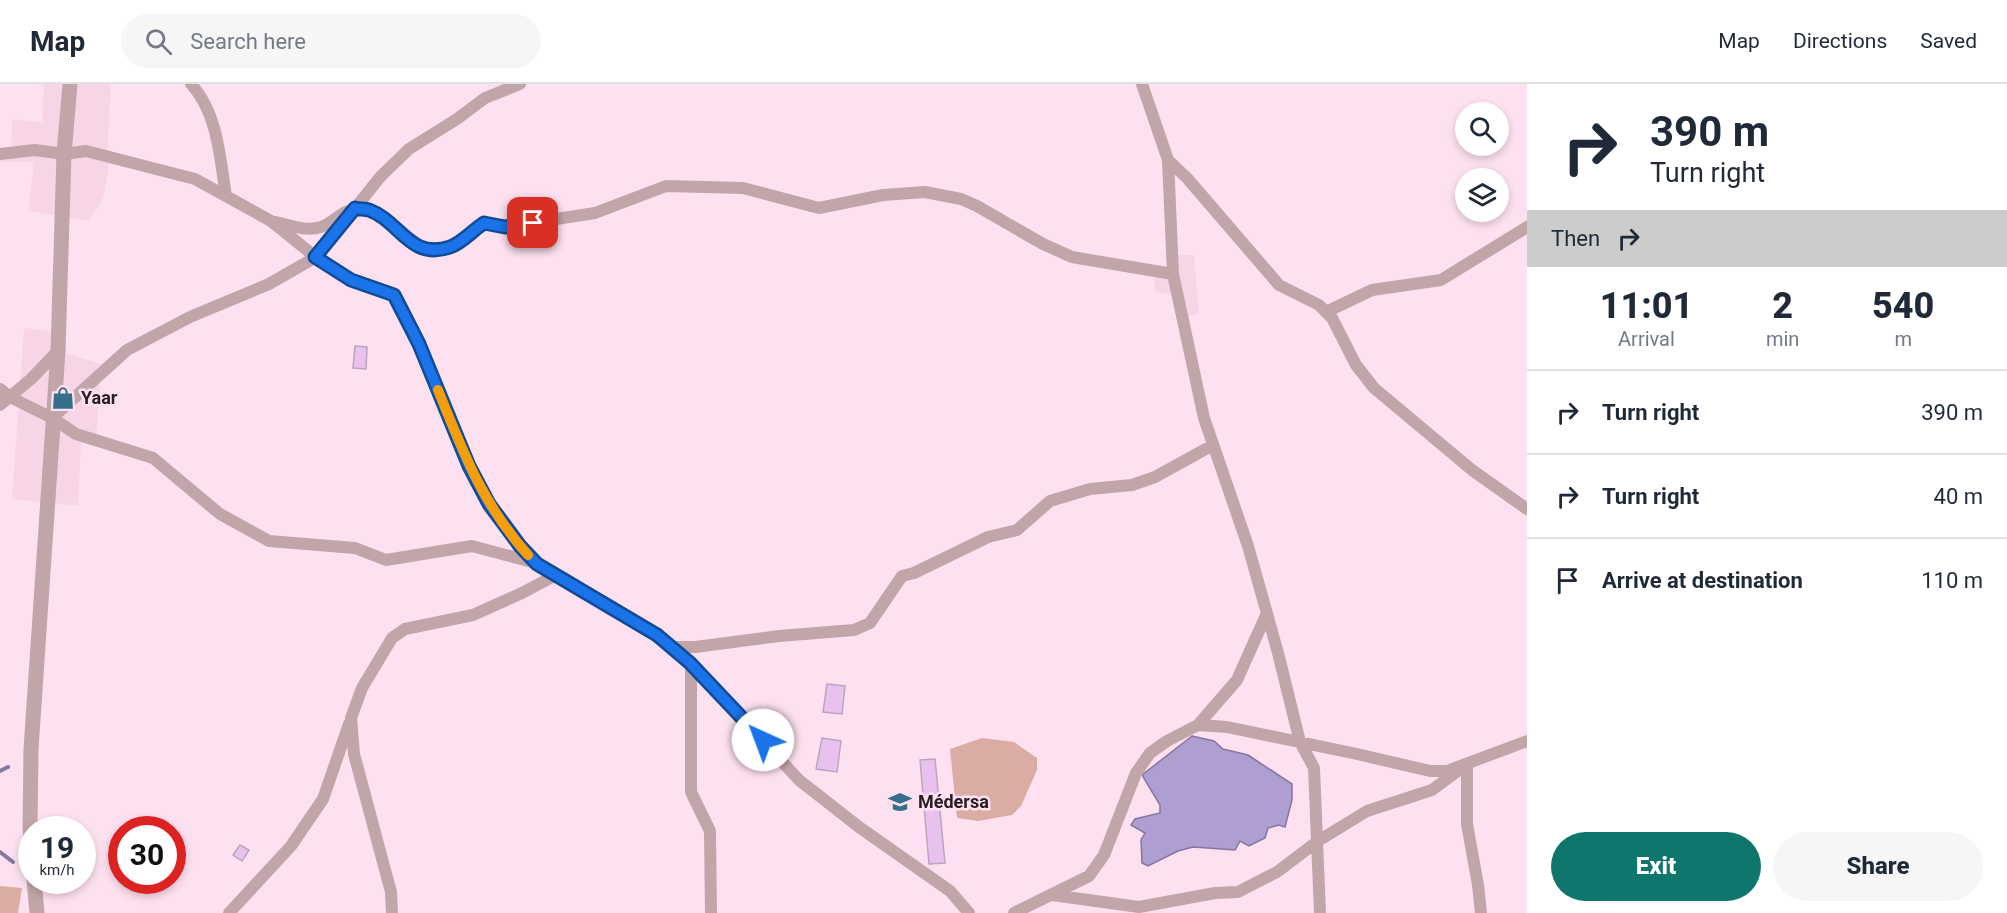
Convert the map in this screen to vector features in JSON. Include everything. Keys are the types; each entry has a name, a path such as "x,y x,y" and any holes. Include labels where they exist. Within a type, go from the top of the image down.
{"street":[{"path":"30,816 31,750 58,351 64,154 70,84"},
{"path":"190,84 196,90 214,125 226,196"},
{"path":"52,418 127,350 190,317 268,284 315,257 381,176 409,149 457,119 485,98 520,84"},
{"path":"1142,84 1168,160 1173,274 1204,418 1248,546 1300,742 1314,768 1320,913"},
{"path":"0,154 35,150 64,154 86,151 195,179 271,221 315,257 351,280 394,295 419,344 469,466 484,495 520,546 537,564"},
{"path":"1168,160 1187,178 1279,285 1318,305 1332,318 1356,365 1374,388 1472,470 1527,509"},
{"path":"271,221 307,229 322,227 342,213 355,208 369,210 381,217 414,245 428,250 452,247 484,223 505,227 595,213 666,186 742,188 819,208 883,195 925,192 961,199 977,206 1043,244 1072,257 1173,274"},
{"path":"1326,312 1372,290 1441,280 1527,227"},
{"path":"3,397 31,379 58,351"},
{"path":"3,397 52,418 76,434 153,458 220,514 269,541 355,548 386,560 472,546 537,564 657,635 690,663 799,780 859,827 950,891 969,913"},
{"path":"671,647 695,647 779,636 854,630 870,623 902,576 914,573 988,537 1017,530 1050,501 1090,489 1132,485 1155,477 1213,445"},
{"path":"229,913 291,846 323,799 362,688 392,639 405,629 473,615 556,575"},
{"path":"1014,913 1089,876 1104,855 1136,773 1150,753 1198,725 1237,680 1267,613"},
{"path":"690,663 691,792 710,831 711,913"},
{"path":"351,718 354,754 391,892 392,913"},
{"path":"1198,725 1227,727 1430,771 1447,771 1527,741"},
{"path":"1052,895 1139,907 1215,893 1238,892 1277,872 1318,841 1367,811 1432,790 1467,764"},
{"path":"1467,764 1467,824 1481,913"},
{"path":"35,894 37,913"}],"shaded area":[{"path":"44,84 111,84 107,161 109,165 103,198 89,221 28,211 34,162 1,162 1,150 11,148 12,119 42,122"},
{"path":"1172,255 1194,255 1199,314 1181,317 1177,294 1155,292 1154,271 1173,274"},
{"path":"24,328 59,332 58,351 101,364 96,442 81,440 78,506 12,499"},
{"path":"1192,736 1214,741 1223,749 1248,755 1292,784 1292,800 1285,827 1279,825 1268,828 1265,838 1249,846 1240,841 1235,850 1193,847 1178,851 1148,866 1142,863 1141,840 1145,833 1131,825 1135,819 1160,813 1160,805 1142,775"},
{"path":"982,738 1014,742 1037,758 1037,770 1021,806 1012,815 978,821 957,818 950,749"},
{"path":"0,886 18,888 18,894 21,894 18,913 0,913"}],"building":[{"path":"355,346 367,347 366,369 353,368"},
{"path":"827,684 845,686 842,714 823,712"},
{"path":"822,738 841,741 837,772 816,769"},
{"path":"935,759 945,863 929,864 920,760"},
{"path":"240,845 249,850 242,861 233,855"}],"waterway":[{"path":"0,771 8,767"},
{"path":"0,852 13,862"}],"slow traffic":[{"path":"438,390 469,466 489,504 528,555"}],"place":[{"name":"Yaar","path":"63,398"},
{"name":"Médersa","path":"900,802"}],"route":[{"path":"533,223 505,227 484,223 452,247 428,250 414,245 381,217 369,210 355,208 315,257 351,280 394,295 419,344 469,466 489,504 520,546 537,564 657,635 690,663 763,740"}]}
